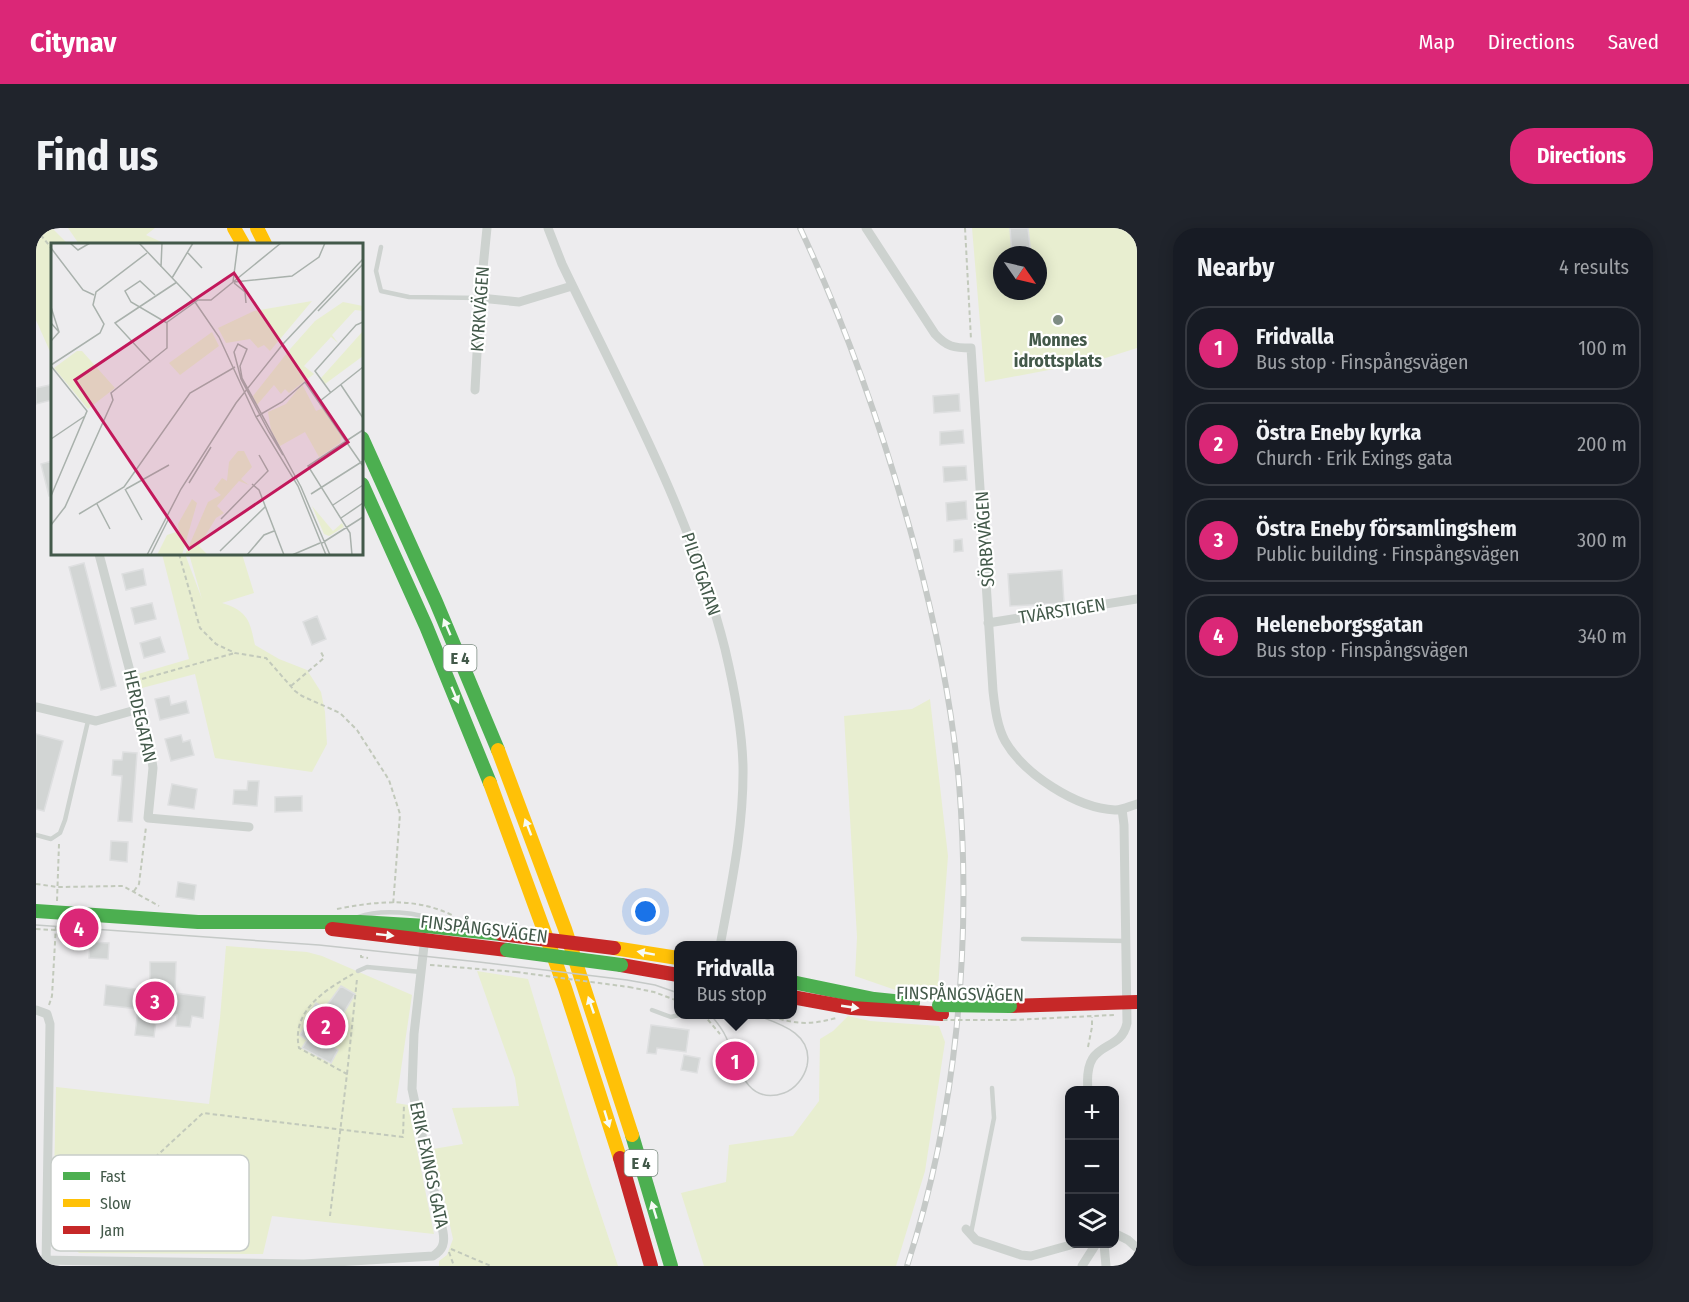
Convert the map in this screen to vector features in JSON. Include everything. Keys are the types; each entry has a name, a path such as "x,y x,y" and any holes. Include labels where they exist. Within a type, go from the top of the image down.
{"main road":[{"path":"234,228 242,243"},
{"path":"257,228 264,243"},
{"name":"E 4","path":"363,440 409,538 488,724 549,882 610,1060 671,1266"},
{"name":"E 4","path":"363,486 470,731 531,892 590,1063 651,1266"},
{"name":"FINSPÅNGSVÄGEN","path":"36,911 198,922 344,922 425,933 507,950 674,974"},
{"name":"FINSPÅNGSVÄGEN","path":"285,923 425,933 454,923 501,934 674,957"},
{"name":"FINSPÅNGSVÄGEN","path":"797,983 941,1013"},
{"name":"FINSPÅNGSVÄGEN","path":"797,998 852,1008 941,1013 1011,1014 1099,1002 1130,1007"}],"street":[{"name":"KYRKVÄGEN","path":"475,390 480,298 488,228"},
{"name":"PILOTGATAN","path":"548,228 572,286 671,492 716,614 731,674 741,735 743,790 740,843 721,941"},
{"path":"866,228 935,334 944,344 953,348 972,348"},
{"path":"480,298 519,302 572,286"},
{"name":"SÖRBYVÄGEN","path":"972,348 995,710 1004,739 1012,752 1035,774 1058,790 1096,806 1122,809 1137,804"},
{"name":"HERDEGATAN","path":"99,555 150,747 153,768 148,818"},
{"name":"TVÄRSTIGEN","path":"988,623 1137,599"},
{"path":"36,707 88,721 139,710"},
{"path":"1088,1086 1090,1061 1098,1052 1123,1034 1130,1007 1122,809"},
{"path":"148,818 249,827"},
{"name":"ERIK EXINGS GATA","path":"42,1262 304,1265 433,1256 443,1245 443,1232 412,1089 414,1034 425,933"},
{"path":"36,1010 47,1014 50,1024 42,1262"},
{"path":"969,1232 976,1240 1021,1255 1031,1256 1065,1247"},
{"path":"1119,1236 1137,1248"},
{"path":"1082,1266 1093,1248"},
{"path":"1104,1248 1106,1266"}],"lane":[{"path":"381,247 376,271 381,291 409,297 480,298"},
{"path":"36,835 51,839 60,833 88,721"},
{"path":"344,922 366,914 382,912 430,917 454,923"},
{"path":"1023,939 1126,941"},
{"path":"358,971 367,967 422,968"},
{"path":"652,1010 674,1016"},
{"path":"969,1232 992,1129 992,1088"}],"path":[{"path":"965,228 972,348"},
{"path":"36,229 51,248"},
{"path":"179,555 200,628 216,644 235,653 266,658 302,696 331,708 347,718 389,780 400,814 392,913"},
{"path":"291,687 324,658 321,652"},
{"path":"132,682 235,653"},
{"path":"134,891 139,884 144,833 148,818"},
{"path":"58,887 60,833"},
{"path":"36,884 58,887 123,886 161,907"},
{"path":"333,909 377,902 424,905 438,908 454,923"},
{"path":"36,929 55,930 52,996 47,1014"},
{"path":"361,955 361,957 371,958"},
{"path":"422,968 516,972 629,987 654,992 674,1000"},
{"path":"347,1074 299,1048 298,1031 312,1001 358,971"},
{"path":"330,1216 358,971"},
{"path":"941,1013 1092,1017 1130,1007"},
{"path":"1090,1061 1088,1050 1092,1017"},
{"path":"780,1019 792,1023 822,1022 836,1018"},
{"path":"707,1019 720,1034"},
{"path":"157,1155 203,1113 403,1137 404,1104 412,1089"},
{"path":"443,1245 491,1266"},
{"path":"42,1262 54,1251"}],"green space":[{"path":"36,228 52,228 67,243 51,243 51,354 36,320"},
{"path":"68,228 155,228 146,235 164,243 78,243"},
{"name":"Monnes idrottsplats","path":"972,228 1137,228 1137,348 1096,361 985,382"},
{"path":"162,555 185,555 202,599 189,555 242,555 254,593 222,603 243,613 249,623 255,645 279,659 307,670 321,692 327,744 312,772 215,758 195,674 142,688 138,674 189,659"},
{"path":"930,699 948,856 938,988 907,994 855,976 857,937 844,716 912,709"},
{"path":"226,946 307,952 322,956 412,995 396,1103 408,1105 434,1234 272,1216 263,1254 79,1253 77,1251 249,1251 249,1155 55,1155 56,1087 209,1104"},
{"path":"477,971 528,979 618,1266 439,1266 439,1261 447,1255 453,1239 433,1149 463,1144 452,1108 519,1106 515,1078"},
{"path":"848,1016 870,1021 939,1026 945,1042 925,1171 896,1266 704,1266 681,1193 726,1182 729,1145 793,1136 819,1101 820,1039 833,1031"}],"building":[{"path":"1010,228 1028,228 1030,246 1011,246"},
{"path":"50,385 51,400 36,404 36,388"},
{"path":"959,394 960,411 934,413 933,396"},
{"path":"963,430 964,443 940,445 940,432"},
{"path":"51,461 51,496 49,496 41,464"},
{"path":"966,466 967,480 944,482 943,467"},
{"path":"966,501 967,519 947,521 946,503"},
{"path":"962,539 963,551 954,552 954,540"},
{"path":"84,563 116,686 101,690 69,567"},
{"path":"143,569 146,585 126,590 122,574"},
{"path":"1062,570 1064,603 1010,606 1008,574"},
{"path":"152,603 156,619 135,624 131,608"},
{"path":"317,616 326,639 312,645 303,622"},
{"path":"160,637 165,652 144,658 140,643"},
{"path":"169,696 171,705 186,701 189,713 160,720 155,699"},
{"path":"36,734 63,741 44,811 36,809"},
{"path":"181,735 183,742 190,740 194,755 171,761 165,739"},
{"path":"123,752 137,753 132,822 118,821 122,776 112,775 113,760 122,760"},
{"path":"248,781 259,781 257,806 233,804 234,790 247,790"},
{"path":"172,784 197,789 194,809 168,805"},
{"path":"302,796 302,811 275,812 275,797"},
{"path":"111,841 128,842 127,862 110,860"},
{"path":"178,882 196,885 194,900 176,897"},
{"path":"90,942 109,943 108,959 89,958"},
{"path":"150,962 176,962 175,993 205,997 203,1018 192,1016 190,1027 176,1026 177,1015 157,1013 154,1037 135,1035 138,1009 104,1005 106,985 150,991"},
{"path":"341,986 355,994 326,1042 338,1050 331,1063 302,1048 307,1040 300,1035 312,1016 309,1015 316,1003 325,1008"},
{"path":"651,1025 689,1030 686,1052 657,1048 656,1054 647,1053"},
{"path":"684,1055 700,1058 697,1073 681,1070"}],"tram line":[{"path":"36,925 319,945 627,980 655,985 674,992"},
{"path":"714,1019 724,1034 744,1080 760,1094 771,1096 784,1093 795,1086 806,1070 808,1054 799,1037 782,1025 767,1019"}],"railway":[{"path":"800,228 835,307 865,387 904,510 937,637 959,783 963,843 963,904 957,1027 938,1148 907,1266"}],"traffic: fast":[{"path":"363,440 436,602 498,750"},
{"path":"363,486 426,626 490,783"},
{"path":"36,911 198,922 360,922 501,934"},
{"path":"507,950 621,965"},
{"path":"797,983 874,999 913,1003"},
{"path":"939,1005 1010,1006"},
{"path":"632,1135 671,1266"}],"traffic: slow":[{"path":"234,228 242,243"},
{"path":"257,228 264,243"},
{"path":"498,750 565,929 632,1135"},
{"path":"490,783 565,988 620,1158"},
{"path":"614,948 674,957"}],"traffic: jam":[{"path":"332,929 507,950"},
{"path":"501,934 614,948"},
{"path":"621,965 674,974"},
{"path":"797,998 852,1008 942,1014"},
{"path":"1010,1006 1137,1002"},
{"path":"620,1158 651,1266"}],"place":[{"name":"Monnes idrottsplats","path":"1058,320"},
{"name":"Heleneborgsgatan","path":"79,928"},
{"name":"Östra Eneby församlingshem","path":"155,1001"},
{"name":"Östra Eneby kyrka","path":"326,1026"},
{"name":"Fridvalla","path":"735,1061"}]}
